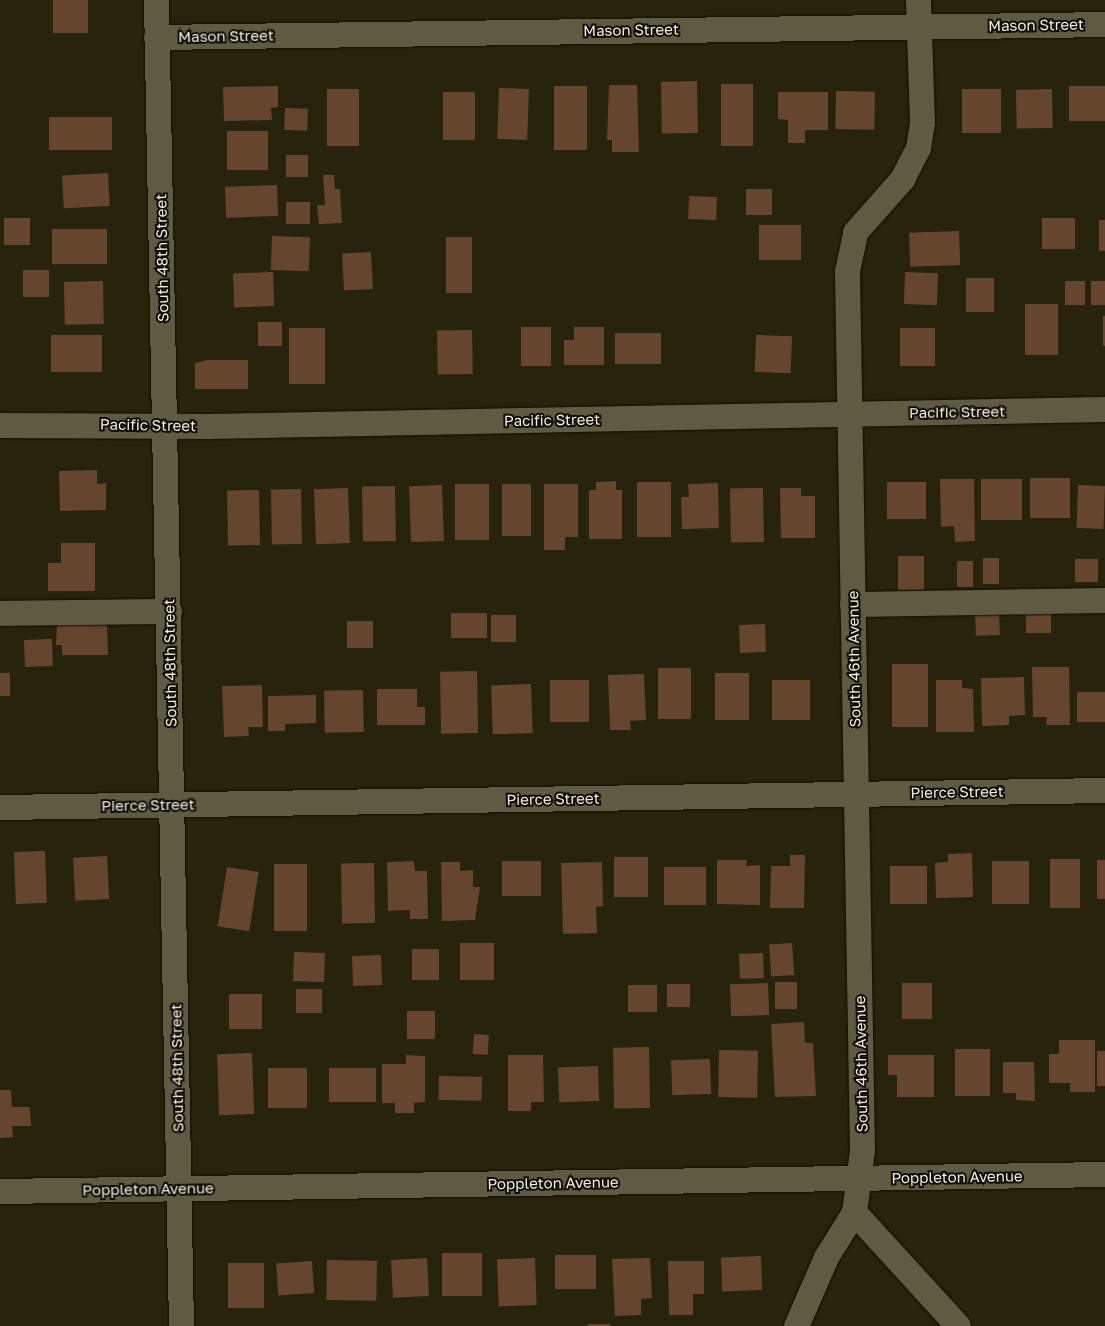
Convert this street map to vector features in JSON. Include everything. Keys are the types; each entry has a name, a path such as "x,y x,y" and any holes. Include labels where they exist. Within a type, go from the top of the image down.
{"street":[{"name":"South 48th Street","path":"156,0 166,425 181,1326"},
{"name":"South 46th Avenue","path":"796,1326 826,1257 854,1212 862,1150 848,252 855,232 902,179 918,148 922,122 918,0"},
{"name":"Mason Street","path":"156,37 1105,24"},
{"name":"Pacific Street","path":"0,425 166,425 850,415 1105,409"},
{"path":"852,604 1105,600"},
{"path":"0,613 169,611"},
{"name":"Pierce Street","path":"0,807 1105,790"},
{"name":"Poppleton Avenue","path":"0,1191 1105,1174"},
{"path":"854,1212 958,1326"}],"building":[{"path":"53,0 88,0 88,33 53,33"},
{"path":"697,81 698,133 662,134 661,82"},
{"path":"721,84 753,84 753,146 721,146"},
{"path":"609,85 637,85 639,152 612,152 612,140 607,140"},
{"path":"278,86 278,107 271,108 272,120 224,121 223,87"},
{"path":"554,86 587,86 587,150 554,150"},
{"path":"1069,86 1105,86 1105,121 1069,121"},
{"path":"499,88 529,89 527,140 497,139"},
{"path":"327,89 359,89 359,146 327,146"},
{"path":"962,89 1001,89 1001,133 962,133"},
{"path":"1052,89 1053,128 1017,129 1016,90"},
{"path":"836,91 875,92 874,130 835,129"},
{"path":"443,92 475,92 475,140 443,140"},
{"path":"778,92 828,92 828,130 805,130 805,143 788,143 788,120 778,119"},
{"path":"285,108 308,109 307,131 284,130"},
{"path":"49,117 112,117 112,150 49,150"},
{"path":"227,131 268,131 268,170 227,170"},
{"path":"286,155 308,155 308,177 286,177"},
{"path":"108,173 110,206 64,208 62,175"},
{"path":"323,175 334,175 335,189 340,189 342,223 319,224 317,205 325,205"},
{"path":"277,185 278,216 226,218 225,187"},
{"path":"746,189 772,189 772,215 746,215"},
{"path":"689,196 717,197 716,220 688,219"},
{"path":"286,202 310,202 310,224 286,224"},
{"path":"4,218 30,218 30,245 4,245"},
{"path":"1042,218 1075,218 1075,249 1042,249"},
{"path":"1099,220 1105,220 1105,251 1099,251"},
{"path":"759,225 801,225 801,260 759,260"},
{"path":"52,229 107,229 107,264 52,264"},
{"path":"959,231 960,265 910,267 909,233"},
{"path":"272,236 310,237 309,271 271,270"},
{"path":"446,237 472,237 472,293 446,293"},
{"path":"371,252 373,289 344,290 342,254"},
{"path":"23,270 49,270 49,297 23,297"},
{"path":"273,272 274,306 234,307 233,273"},
{"path":"905,272 938,273 937,305 904,304"},
{"path":"966,278 994,278 994,312 966,312"},
{"path":"103,281 104,324 65,325 64,282"},
{"path":"1065,281 1085,281 1085,305 1065,305"},
{"path":"1091,281 1105,281 1105,305 1091,305"},
{"path":"1025,304 1058,304 1058,355 1025,355"},
{"path":"1103,316 1105,316 1105,346 1103,346"},
{"path":"258,322 282,322 282,346 258,346"},
{"path":"521,327 551,327 551,366 521,366"},
{"path":"574,327 604,327 604,365 564,365 564,340 574,340"},
{"path":"289,328 325,328 325,384 289,384"},
{"path":"900,328 935,328 935,366 900,366"},
{"path":"472,330 473,374 438,375 437,331"},
{"path":"615,333 661,333 661,364 615,364"},
{"path":"51,335 102,335 102,372 51,372"},
{"path":"756,335 792,336 791,373 755,372"},
{"path":"207,360 248,360 248,389 195,389 195,363"},
{"path":"97,470 97,484 106,483 106,510 60,511 59,471"},
{"path":"1030,478 1070,478 1070,518 1030,518"},
{"path":"940,479 974,479 975,541 955,542 954,526 941,527"},
{"path":"981,479 1022,479 1022,520 981,520"},
{"path":"616,481 616,490 622,490 622,539 589,539 589,490 596,490 596,482"},
{"path":"637,482 671,482 671,537 637,537"},
{"path":"887,482 926,482 926,519 887,519"},
{"path":"718,483 719,528 682,529 681,497 689,497 688,484"},
{"path":"455,484 489,484 489,540 455,540"},
{"path":"502,484 531,484 531,536 502,536"},
{"path":"544,484 578,484 578,537 565,537 565,550 544,550"},
{"path":"442,485 444,541 411,542 409,486"},
{"path":"1078,485 1105,486 1103,529 1076,528"},
{"path":"395,486 396,541 363,542 362,487"},
{"path":"348,488 350,543 316,544 314,489"},
{"path":"763,488 764,542 731,543 730,489"},
{"path":"780,488 801,488 801,496 815,496 815,538 781,538"},
{"path":"301,489 302,544 272,545 271,490"},
{"path":"259,490 260,545 228,546 227,491"},
{"path":"61,543 95,543 95,591 48,591 48,563 61,563"},
{"path":"898,556 924,556 924,590 898,590"},
{"path":"983,558 999,558 999,584 983,584"},
{"path":"1075,559 1098,559 1098,582 1075,582"},
{"path":"957,561 973,561 973,587 957,587"},
{"path":"999,610 1000,635 976,636 975,611"},
{"path":"1026,611 1051,611 1051,633 1026,633"},
{"path":"451,613 487,613 487,638 451,638"},
{"path":"491,615 516,615 516,642 491,642"},
{"path":"347,621 373,621 373,648 347,648"},
{"path":"107,623 108,655 62,655 62,645 56,645 57,624"},
{"path":"765,624 766,652 740,653 739,625"},
{"path":"52,639 53,666 25,667 24,640"},
{"path":"892,664 928,664 928,727 892,727"},
{"path":"1032,667 1069,667 1070,725 1046,725 1047,717 1033,717"},
{"path":"658,668 691,668 691,719 658,719"},
{"path":"477,671 478,733 441,734 440,672"},
{"path":"0,673 10,673 10,696 0,696"},
{"path":"715,673 749,673 749,720 715,720"},
{"path":"644,674 646,720 630,721 631,730 610,730 608,675"},
{"path":"1024,677 1025,715 1009,716 1009,725 982,726 981,678"},
{"path":"550,680 589,680 589,722 550,722"},
{"path":"772,680 810,680 810,720 772,720"},
{"path":"936,680 962,680 962,688 973,689 974,732 936,732"},
{"path":"531,684 533,733 493,734 491,685"},
{"path":"262,685 263,727 248,727 249,736 224,737 222,686"},
{"path":"377,689 417,689 417,707 425,707 425,725 377,725"},
{"path":"363,690 364,732 325,733 324,691"},
{"path":"1077,692 1105,692 1105,722 1077,722"},
{"path":"316,695 316,723 285,724 285,731 268,731 268,696"},
{"path":"45,851 47,903 16,904 14,852"},
{"path":"972,853 973,897 936,898 935,863 948,862 948,854"},
{"path":"790,855 805,855 804,908 770,908 771,866 790,866"},
{"path":"107,856 109,899 75,901 73,858"},
{"path":"614,857 648,857 648,897 614,897"},
{"path":"1050,859 1080,859 1080,908 1050,908"},
{"path":"717,860 747,860 746,866 760,865 760,905 717,904"},
{"path":"1097,860 1105,860 1105,899 1097,899"},
{"path":"414,861 415,871 427,871 428,919 410,919 410,910 388,911 387,862"},
{"path":"502,861 541,861 541,896 502,896"},
{"path":"992,861 1029,861 1029,904 992,904"},
{"path":"441,862 460,862 460,871 473,870 473,887 480,887 475,920 442,921"},
{"path":"602,862 603,906 596,907 597,933 563,934 561,863"},
{"path":"374,863 375,923 342,924 341,864"},
{"path":"274,864 307,864 307,931 274,931"},
{"path":"890,866 927,866 927,904 890,904"},
{"path":"227,867 259,872 249,931 218,926"},
{"path":"664,867 706,867 706,905 664,905"},
{"path":"460,943 494,943 494,980 460,980"},
{"path":"792,943 794,975 771,977 769,945"},
{"path":"412,949 439,949 439,980 412,980"},
{"path":"294,952 325,953 324,982 293,981"},
{"path":"763,953 764,978 740,979 739,954"},
{"path":"381,955 382,985 353,986 352,956"},
{"path":"775,982 797,982 797,1009 775,1009"},
{"path":"768,983 769,1015 731,1016 730,984"},
{"path":"902,983 932,983 932,1019 902,1019"},
{"path":"667,984 690,984 690,1007 667,1007"},
{"path":"628,985 657,985 657,1012 628,1012"},
{"path":"296,989 322,989 322,1013 296,1013"},
{"path":"229,994 262,994 262,1029 229,1029"},
{"path":"407,1011 435,1011 435,1039 407,1039"},
{"path":"804,1022 805,1043 813,1043 816,1096 775,1097 771,1024"},
{"path":"474,1034 489,1035 488,1055 473,1054"},
{"path":"1059,1040 1095,1040 1095,1092 1070,1092 1070,1083 1049,1083 1049,1054 1059,1054"},
{"path":"649,1047 650,1108 614,1109 613,1048"},
{"path":"955,1049 990,1049 990,1096 955,1096"},
{"path":"719,1050 758,1051 757,1098 718,1097"},
{"path":"1097,1051 1105,1051 1105,1086 1097,1086"},
{"path":"252,1053 254,1114 219,1115 217,1054"},
{"path":"406,1055 425,1056 425,1102 414,1103 414,1113 395,1113 395,1103 382,1103 382,1064 406,1064"},
{"path":"508,1055 543,1055 544,1102 531,1102 531,1111 508,1111"},
{"path":"888,1055 934,1055 934,1097 897,1097 897,1075 888,1075"},
{"path":"710,1059 711,1094 672,1095 671,1060"},
{"path":"1003,1062 1034,1062 1035,1101 1016,1100 1016,1093 1003,1093"},
{"path":"598,1066 599,1101 559,1102 558,1067"},
{"path":"268,1068 307,1068 307,1108 268,1108"},
{"path":"329,1068 376,1068 376,1102 329,1102"},
{"path":"439,1076 482,1077 482,1101 439,1100"},
{"path":"0,1090 11,1090 12,1107 30,1107 31,1126 12,1126 13,1137 0,1138"},
{"path":"442,1253 482,1253 482,1296 442,1296"},
{"path":"555,1255 596,1255 596,1289 555,1289"},
{"path":"761,1256 762,1290 722,1291 721,1257"},
{"path":"427,1258 429,1296 393,1298 391,1260"},
{"path":"535,1258 537,1305 499,1306 497,1259"},
{"path":"650,1258 652,1298 641,1299 641,1315 615,1316 612,1259"},
{"path":"327,1260 377,1261 376,1301 326,1300"},
{"path":"312,1261 314,1293 278,1295 276,1264"},
{"path":"668,1261 704,1261 704,1294 693,1294 693,1315 669,1315"},
{"path":"228,1263 264,1263 264,1308 228,1308"},
{"path":"588,1324 610,1324 610,1326 588,1326"}]}
